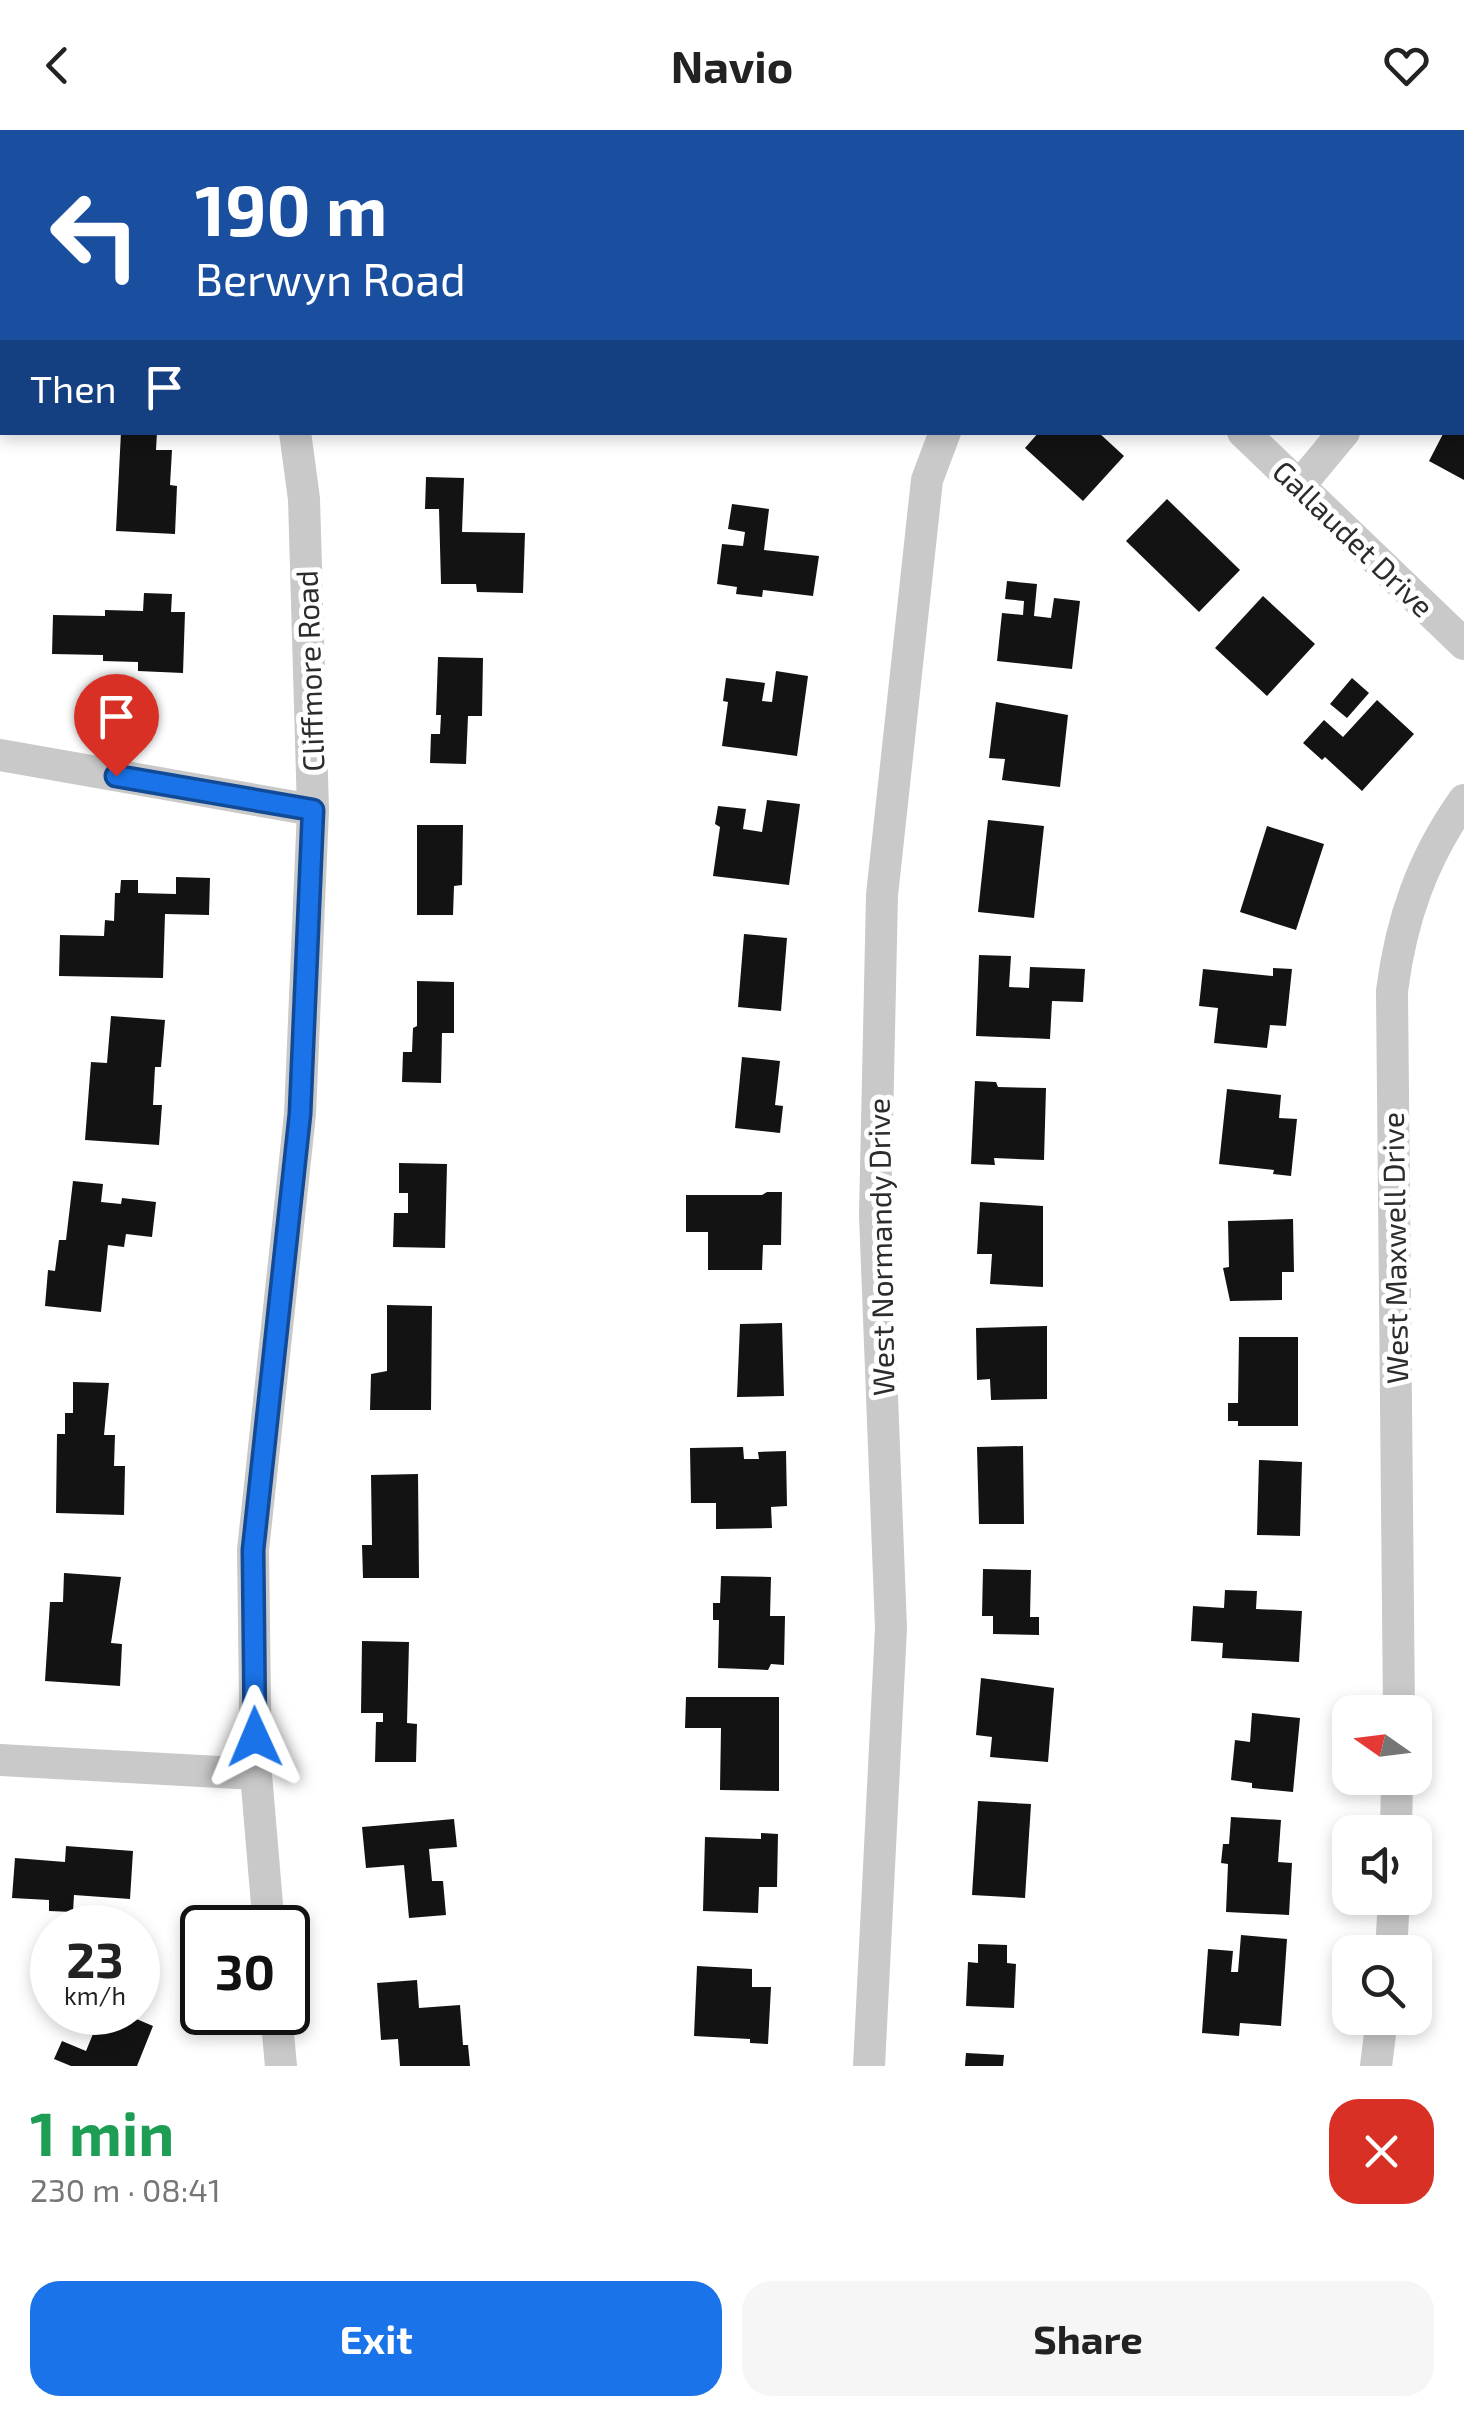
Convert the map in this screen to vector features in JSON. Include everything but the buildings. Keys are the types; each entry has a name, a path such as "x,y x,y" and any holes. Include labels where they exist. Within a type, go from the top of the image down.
{"street":[{"name":"Cliffmore Road","path":"267,1905 256,1774 253,1550 300,1114 313,810 304,499 295,435"},
{"name":"West Normandy Drive","path":"868,2066 891,1628 875,1214 882,894 927,480 943,435"},
{"name":"Gallaudet Drive","path":"1246,435 1464,644"},
{"path":"1300,485 1342,435"},
{"path":"0,755 313,810"},
{"name":"West Maxwell Drive","path":"1399,1695 1392,992 1397,951 1420,875 1464,800"},
{"path":"0,1760 256,1774"},
{"path":"278,2035 281,2066"},
{"path":"1376,2066 1380,2035"}],"route":[{"path":"116,776 313,810 300,1114 253,1550 255,1737"}]}
